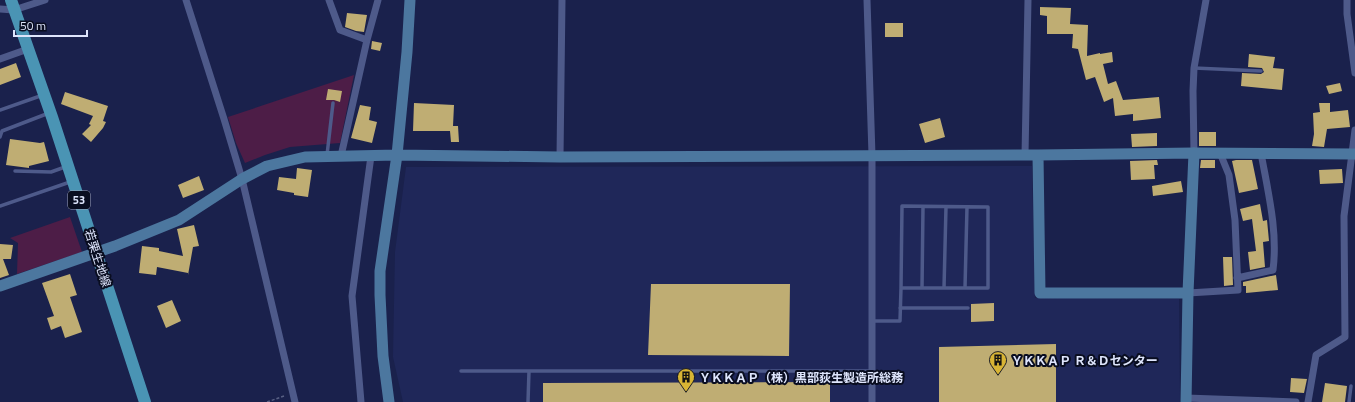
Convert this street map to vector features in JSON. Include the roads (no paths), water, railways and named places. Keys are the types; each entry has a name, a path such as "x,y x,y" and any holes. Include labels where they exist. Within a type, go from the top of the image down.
{"main road":[{"name":"若栗生地線","path":"12,5 44,94 145,402"}],"street":[{"path":"0,9 12,5 45,0"},
{"path":"186,0 242,179 295,402"},
{"path":"329,0 340,30 367,40"},
{"path":"341,156 367,40 378,0"},
{"path":"389,402 383,356 380,271 397,155 407,52 410,0"},
{"path":"560,157 562,0"},
{"path":"867,0 872,155 872,402"},
{"path":"1025,156 1028,0"},
{"path":"1206,0 1194,68 1192,91 1194,153 1188,292 1186,400 1296,402"},
{"path":"1347,0 1347,14 1355,72"},
{"path":"0,59 28,49"},
{"path":"1308,402 1316,355 1345,337 1344,216 1354,154 1355,130"},
{"path":"0,286 96,253 179,220 242,179 267,166 305,157 397,155 560,157 872,155 1038,156 1194,153 1354,154"},
{"path":"1038,156 1040,293 1188,292 1238,290 1236,220 1229,176 1220,153"},
{"path":"1238,278 1273,270 1275,254 1274,230 1261,153"},
{"path":"361,402 352,296 371,156"}],"lane":[{"path":"1194,68 1262,71"},
{"path":"0,110 44,94"},
{"path":"327,156 333,103"},
{"path":"0,137 2,131 50,113"},
{"path":"16,171 51,172 68,166"},
{"path":"0,206 73,181"},
{"path":"872,322 900,320 900,288 902,206 988,207 988,288 900,288"},
{"path":"922,288 923,207"},
{"path":"944,288 946,207"},
{"path":"966,288 967,207"},
{"path":"900,308 968,308"},
{"path":"462,371 872,371"},
{"path":"528,402 529,371"},
{"path":"1349,402 1351,386"}],"place":[{"name":"ＹＫＫＡＰ Ｒ＆Ｄセンター","path":"998,375"},
{"name":"ＹＫＫＡＰ（株）黒部荻生製造所総務","path":"686,392"}]}
